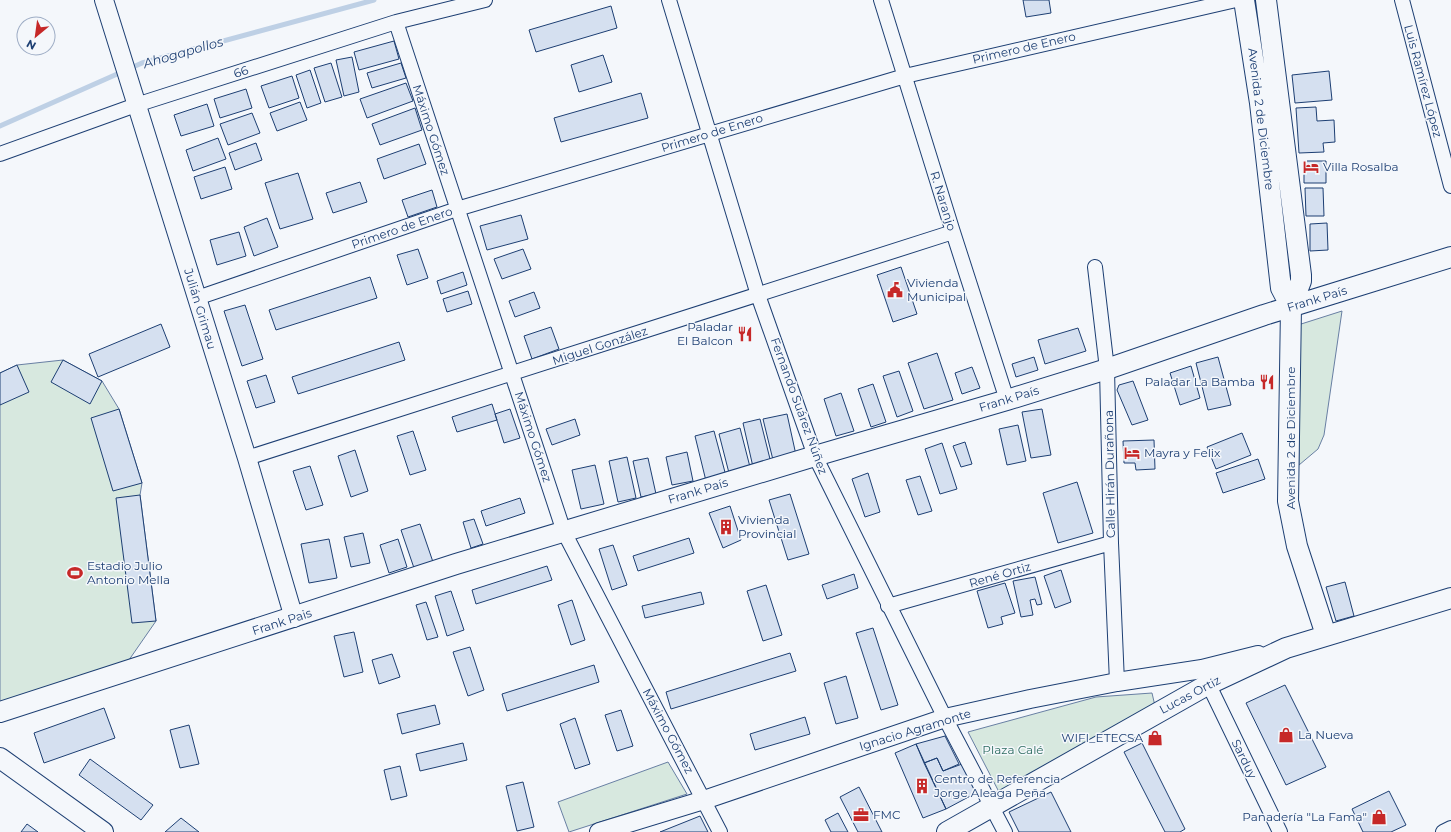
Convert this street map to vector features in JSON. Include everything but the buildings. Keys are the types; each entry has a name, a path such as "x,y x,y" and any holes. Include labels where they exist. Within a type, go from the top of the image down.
{"main road":[{"name":"Avenida 2 de Diciembre","path":"1244,0 1260,103 1281,288 1291,307"},
{"name":"Avenida 2 de Diciembre","path":"1266,0 1301,281 1291,307 1288,501 1296,546 1326,635"},
{"name":"Frank País","path":"564,532 1108,369 1264,315 1451,257"},
{"path":"1301,281 1308,291 1318,298"},
{"path":"1264,315 1278,302 1281,288"},
{"name":"Frank Pais","path":"2,713 456,564 564,532"},
{"name":"Lucas Ortiz","path":"947,832 1205,677 1326,635 1449,603"},
{"path":"0,758 103,832"}],"street":[{"name":"Julián Grimau","path":"104,0 247,458 294,618"},
{"name":"66","path":"0,154 136,105 396,22 485,0"},
{"name":"Fernando Suárez Núñez","path":"669,0 758,295 815,456 888,606 1005,832"},
{"name":"R. Naranjo","path":"881,0 1007,400"},
{"name":"Primero de Enero","path":"197,298 457,209 905,76 1236,0"},
{"name":"Luis Ramírez López","path":"1402,0 1451,186"},
{"name":"Máximo Gómez","path":"396,22 564,532 720,832"},
{"name":"Miguel González","path":"247,458 953,232"},
{"name":"Calle Hirán Durañona","path":"1095,267 1108,369 1111,543 1117,682"},
{"name":"René Ortiz","path":"888,606 1111,543"},
{"name":"Ignacio Agramonte","path":"599,832 704,800 945,718 1030,698 1117,682 1205,677"},
{"name":"Sarduy","path":"1205,677 1280,832"},
{"path":"1443,832 1451,828"}],"green space":[{"path":"1342,311 1324,435 1318,449 1299,465 1298,325"},
{"name":"Estadio Julio Antonio Mella","path":"63,360 102,381 119,409 142,483 140,495 156,621 122,670 0,708 0,373 17,365"},
{"name":"Plaza Calé","path":"1152,693 1155,706 999,792 968,732 1096,697"},
{"path":"668,762 687,794 569,832 558,802"}],"waterway":[{"name":"Ahogapollos","path":"0,126 142,63 374,0"}],"place":[{"name":"Villa Rosalba","path":"1311,167"},
{"name":"Vivienda Municipal","path":"895,290"},
{"name":"Paladar El Balcon","path":"745,334"},
{"name":"Paladar La Bamba","path":"1267,382"},
{"name":"Mayra y Felix","path":"1132,453"},
{"name":"Vivienda Provincial","path":"726,527"},
{"name":"Estadio Julio Antonio Mella","path":"75,573"},
{"name":"La Nueva","path":"1286,735"},
{"name":"WIFI_ETECSA","path":"1155,738"},
{"name":"Centro de Referencia Jorge Aleaga Peña","path":"922,786"},
{"name":"FMC","path":"861,815"},
{"name":"Panadería \"La Fama\"","path":"1379,817"}]}
